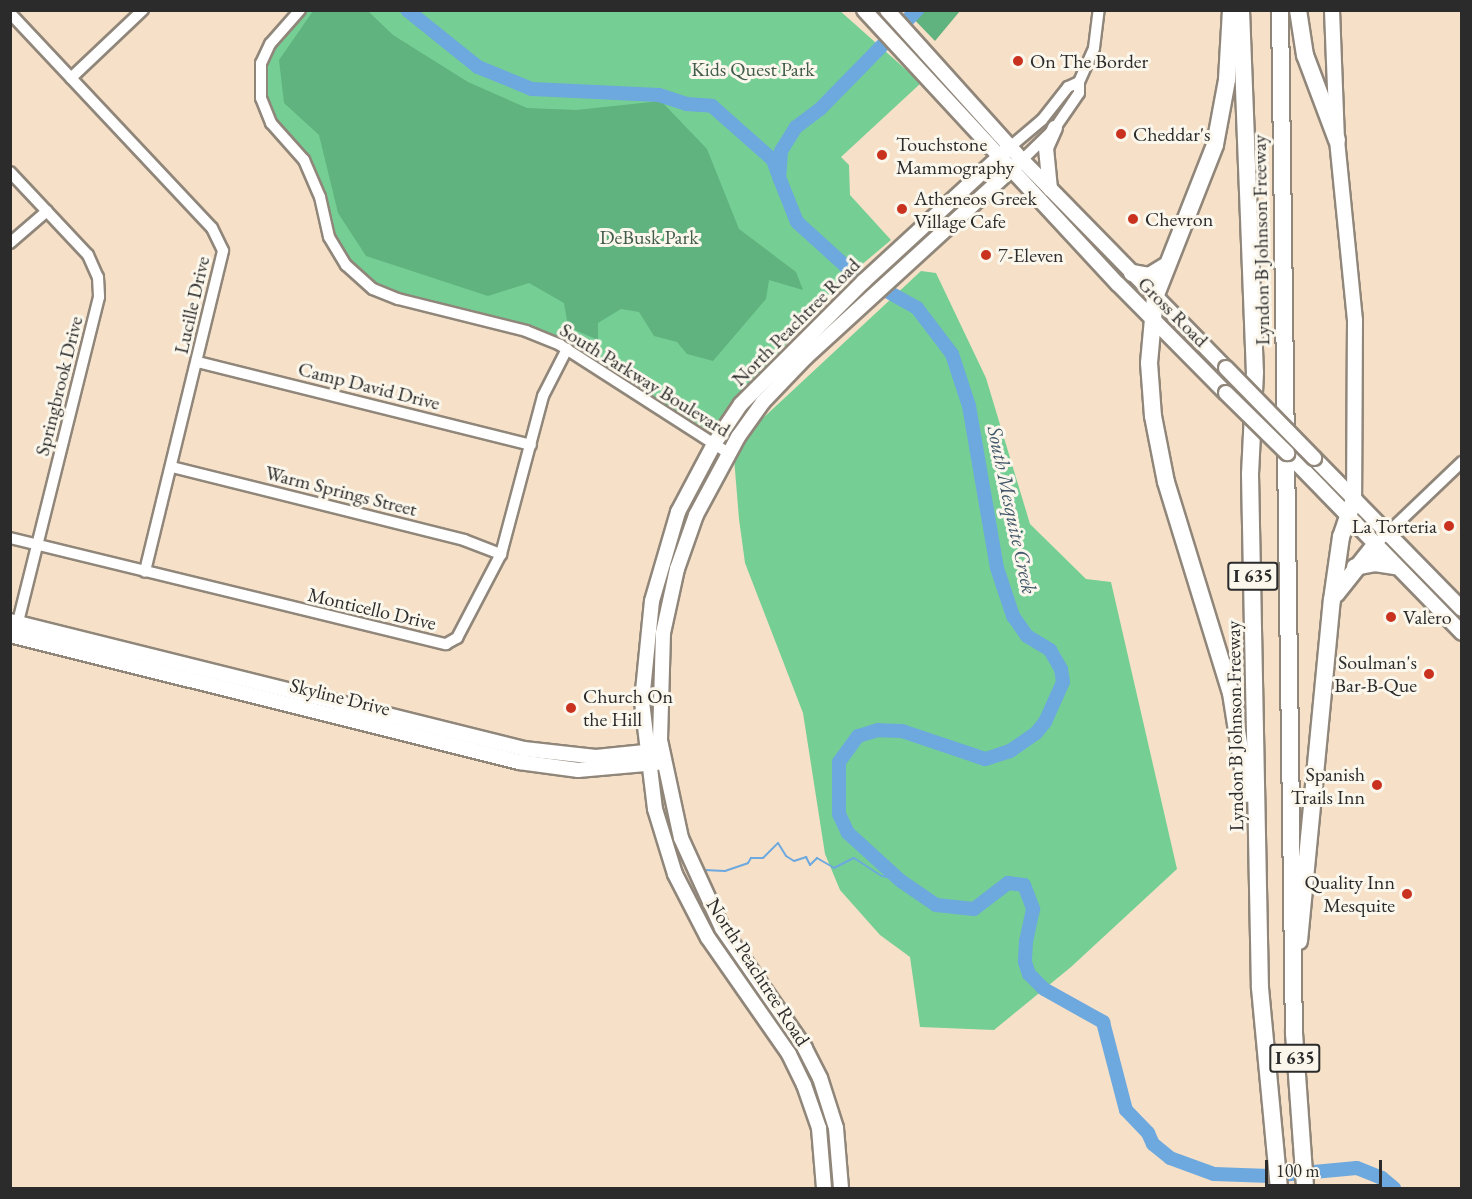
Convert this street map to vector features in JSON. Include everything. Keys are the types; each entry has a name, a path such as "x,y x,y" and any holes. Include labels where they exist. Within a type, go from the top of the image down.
{"highway":[{"path":"1232,10 1227,80 1215,146 1155,297 1151,318 1150,384 1157,444 1226,675 1242,748 1260,988"},
{"name":"Lyndon B Johnson Freeway","path":"1241,10 1255,372 1250,474 1260,988 1279,1188"},
{"name":"Lyndon B Johnson Freeway","path":"1280,10 1293,977 1300,1138 1305,1188"},
{"path":"1298,10 1305,55 1337,140"},
{"path":"1132,273 1149,276 1167,265"},
{"path":"1293,977 1303,923 1332,600 1347,515 1354,499"},
{"path":"1332,600 1355,567 1375,544"},
{"path":"1355,567 1375,563 1395,566"}],"main road":[{"name":"Gross Road","path":"864,10 925,77 1005,152 1091,255 1151,318 1313,479 1461,633"},
{"name":"Gross Road","path":"887,10 938,66 1005,152"},
{"path":"1332,10 1337,140 1356,320 1354,499"},
{"path":"925,77 938,66"},
{"path":"1050,189 1046,148 1055,128"},
{"name":"North Peachtree Road","path":"842,1188 836,1128 820,1078 805,1048 722,928 692,869 655,757 643,672 652,601 678,512 714,444 741,404 841,303 1005,152"},
{"name":"Gross Road","path":"1017,165 1050,189 1461,609"},
{"name":"North Peachtree Road","path":"824,1188 819,1128 804,1085 789,1054 708,938 675,874 655,809 655,757 660,672 669,601 696,515 728,453 764,402 851,316 1017,165"},
{"path":"917,233 927,246"},
{"path":"1091,255 1103,243"},
{"name":"Skyline Drive","path":"14,628 289,697 541,752 596,757 655,757"},
{"path":"708,938 722,928"}],"street":[{"path":"71,78 143,10"},
{"name":"South Parkway Boulevard","path":"300,10 270,45 261,63 261,98 271,123 304,160 320,197 329,237 346,265 373,289 398,299 526,332 567,349 728,453"},
{"name":"North Peachtree Road","path":"1017,165 1055,128 1079,93 1079,82 1094,48 1099,10"},
{"name":"Lucille Drive","path":"10,13 220,239 223,251 220,274 145,572"},
{"name":"North Peachtree Road","path":"1005,152 1042,120 1068,87 1079,82"},
{"name":"Springbrook Drive","path":"10,172 88,255 99,278 99,297 38,545 14,628"},
{"path":"10,243 47,211"},
{"name":"Monticello Drive","path":"10,538 446,644 457,638 501,554 545,392 567,349"},
{"name":"Camp David Drive","path":"198,362 531,445"},
{"path":"1375,544 1461,462"},
{"name":"Warm Springs Street","path":"172,467 452,537 501,554"}],"green space":[{"name":"DeBusk Park","path":"839,10 921,83 841,157 849,165 850,195 891,240 847,277 733,403 711,432 532,326 472,314 373,285 343,253 332,230 317,177 275,122 267,107 263,82 269,54 305,11"},
{"name":"DeBusk Park","path":"313,11 368,11 393,35 468,82 527,108 576,110 661,101 707,149 739,229 796,272 803,290 769,280 766,299 713,361 687,354 677,342 654,336 639,312 621,309 598,323 598,340 568,327 564,303 529,283 488,296 366,256 338,213 319,135 284,103 279,60"},
{"path":"906,11 960,11 935,41"},
{"path":"921,271 936,273 986,378 1030,524 1086,579 1111,582 1177,869 1071,967 994,1030 920,1027 910,957 880,935 840,890 825,854 803,713 745,563 739,519 733,446"}],"waterway":[{"path":"407,10 478,67 532,89 659,95 686,104 712,106 773,160 778,174"},
{"name":"South Mesquite Creek","path":"917,10 820,109 796,127 781,151 779,177 797,222 851,271 917,308 952,354 969,406 997,568 1013,616 1027,636 1050,650 1061,669 1063,682 1045,722 1036,733 1010,751 985,759 902,731 878,730 858,736 839,762 839,814 848,833 901,881 936,905 974,909 1008,883 1024,885 1033,909 1026,941 1025,962 1029,974 1044,989 1103,1022 1126,1110 1148,1133 1153,1144 1170,1158 1214,1174 1270,1176 1357,1168 1382,1178 1394,1188"},
{"path":"704,870 725,871 748,863 751,858 763,858 778,843 786,856 794,861 806,857 810,865 817,858 834,868 854,858 882,876 898,879"}],"place":[{"name":"On The Border","path":"1018,61"},
{"name":"Cheddar's","path":"1121,134"},
{"name":"Touchstone Mammography","path":"882,155"},
{"name":"Atheneos Greek Village Cafe","path":"902,209"},
{"name":"Chevron","path":"1133,219"},
{"name":"7-Eleven","path":"986,255"},
{"name":"La Torteria","path":"1449,526"},
{"name":"Valero","path":"1391,617"},
{"name":"Soulman's Bar-B-Que","path":"1429,674"},
{"name":"Church On the Hill","path":"571,708"},
{"name":"Spanish Trails Inn","path":"1377,785"},
{"name":"Quality Inn Mesquite","path":"1407,894"}],"park label":[{"name":"Kids Quest Park","path":"753,69"}]}
